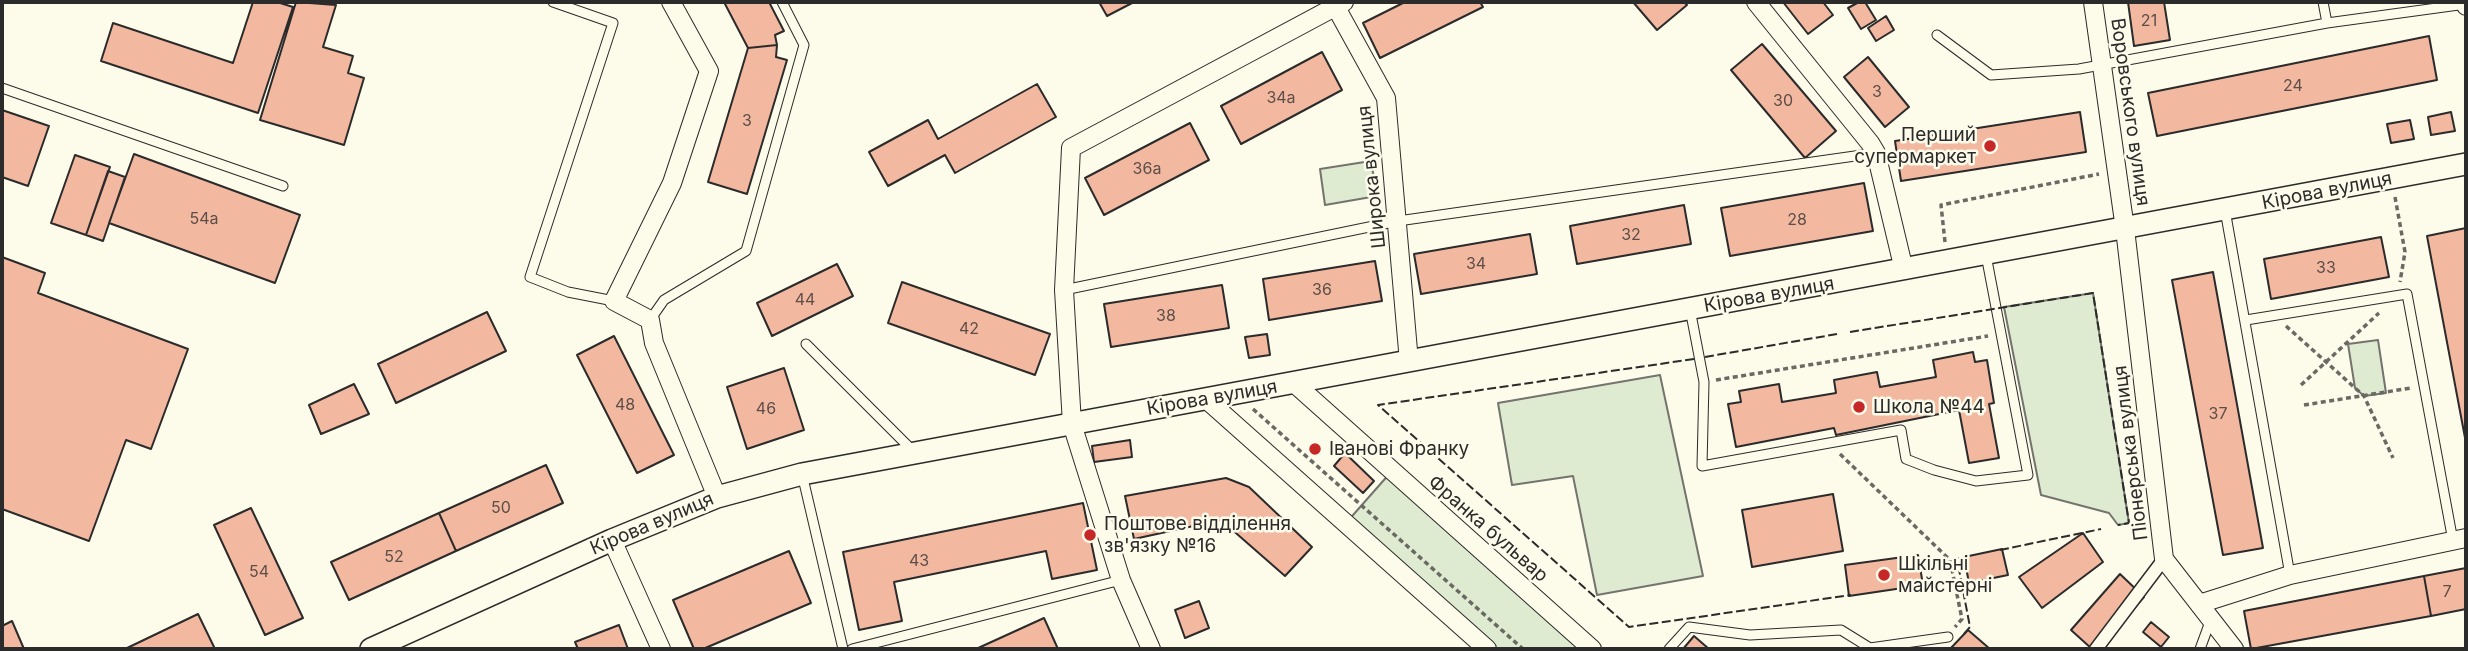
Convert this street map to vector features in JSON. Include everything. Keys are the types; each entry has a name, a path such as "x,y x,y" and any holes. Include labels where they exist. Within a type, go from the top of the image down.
{"street":[{"path":"671,2 709,71 672,183 614,301 650,320 654,343 716,497"},
{"path":"1756,2 1876,153 1904,270"},
{"name":"Воровського вулиця","path":"2093,2 2125,229"},
{"path":"1151,649 1121,580 1072,424 1065,290 1071,148 1338,3"},
{"name":"Широка вулиця","path":"1338,3 1386,98 1409,362"},
{"name":"Кірова вулиця","path":"371,649 612,540 716,497 802,474 2466,164"},
{"name":"Піонерська вулиця","path":"2125,229 2164,559 2234,649"},
{"name":"Франка бульвар","path":"1294,383 1592,649"},
{"path":"1206,399 1487,649"},
{"path":"612,540 661,649"},
{"path":"2199,604 2290,575 2460,540"},
{"path":"2096,649 2164,559"}],"lane":[{"path":"553,2 614,23 530,276 568,292 614,301"},
{"path":"650,320 664,300 746,251 804,45 782,2"},
{"path":"2323,2 2326,23"},
{"path":"1937,35 1992,75 2103,65 2326,23 2466,5"},
{"path":"2,89 283,186"},
{"path":"1065,290 1398,221 1876,153"},
{"path":"2225,210 2290,575"},
{"path":"1690,309 1704,382 1702,466 1901,430 1906,458 1934,470 1976,481 2028,475 1986,255"},
{"path":"2246,320 2407,294 2424,386 2460,540"},
{"path":"806,344 915,453"},
{"path":"802,474 843,649"},
{"path":"852,649 1121,580"},
{"path":"2200,649 2211,619"},
{"path":"1669,649 1689,627 1750,635 1841,630 1870,648 1948,637"}],"path":[{"path":"1944,232 1941,205 2117,171"},
{"path":"2274,315 2364,396 2393,458"},
{"path":"1704,382 1999,334"},
{"path":"2304,405 2424,386"},
{"path":"1236,394 1523,649"},
{"path":"1828,443 1950,560 1962,619 1948,637"}],"green space":[{"path":"1371,161 1377,196 1325,205 1320,169"},
{"path":"2093,293 2129,523 2118,525 2109,513 2041,495 2004,307"},
{"path":"2378,340 2386,393 2364,396 2355,388 2348,344"},
{"path":"1660,375 1703,576 1597,595 1573,476 1512,485 1498,403"},
{"path":"1391,472 1592,649 1487,649 1346,523"}],"building":[{"path":"253,2 277,2 293,7 258,113 101,61 113,23 233,63"},
{"path":"296,2 336,5 323,47 353,56 348,73 364,78 344,145 260,120"},
{"path":"724,2 769,2 784,31 775,35 777,45 748,48"},
{"path":"1099,2 1134,2 1107,16"},
{"path":"1405,2 1480,2 1483,7 1380,58 1363,23"},
{"path":"1633,2 1684,2 1687,5 1657,30"},
{"path":"1783,2 1823,2 1833,15 1808,34"},
{"path":"1865,2 1876,20 1861,29 1848,8"},
{"path":"2128,2 2164,2 2170,40 2134,46"},
{"path":"1886,16 1894,30 1876,41 1868,28"},
{"path":"2429,36 2437,80 2157,136 2148,93"},
{"path":"1762,44 1836,131 1805,158 1731,70"},
{"path":"777,45 776,57 787,60 747,194 708,182 748,48"},
{"path":"1322,52 1342,90 1241,144 1221,106"},
{"path":"1868,57 1909,107 1885,127 1844,77"},
{"path":"1037,84 1056,117 955,173 945,155 888,186 869,152 928,120 938,139"},
{"path":"2,110 49,126 28,186 2,177"},
{"name":"Перший супермаркет","path":"2080,112 2086,152 1901,181 1895,141"},
{"path":"2451,112 2455,131 2431,135 2428,117"},
{"path":"2410,120 2414,139 2391,143 2387,124"},
{"path":"1190,123 1209,160 1104,215 1085,178"},
{"path":"134,154 300,215 275,283 109,223"},
{"path":"75,155 110,167 86,235 51,223"},
{"path":"108,171 125,177 103,241 86,235"},
{"path":"1864,183 1873,231 1730,256 1721,208"},
{"path":"1684,205 1691,244 1577,264 1570,226"},
{"path":"2466,228 2466,443 2427,236"},
{"path":"1530,234 1537,274 1421,294 1414,254"},
{"path":"2381,237 2389,277 2271,299 2264,259"},
{"path":"2,257 45,273 38,293 188,349 151,449 126,440 89,541 2,509"},
{"path":"1375,261 1382,301 1269,320 1263,279"},
{"path":"837,264 853,296 772,336 757,303"},
{"path":"2213,272 2263,548 2223,555 2172,280"},
{"path":"902,282 1050,334 1035,375 888,323"},
{"path":"1222,285 1229,328 1111,347 1104,304"},
{"path":"487,312 506,351 396,403 378,364"},
{"path":"1267,334 1270,355 1249,358 1245,337"},
{"path":"614,336 674,455 637,473 577,355"},
{"name":"Школа №44","path":"1973,352 1975,362 1987,360 1994,403 1989,404 1999,458 1969,463 1959,410 1836,435 1834,428 1736,447 1728,404 1741,402 1739,391 1779,384 1782,402 1836,393 1834,380 1877,372 1880,387 1936,377 1933,360"},
{"path":"784,368 804,430 747,449 727,387"},
{"path":"354,384 369,414 321,434 309,405"},
{"path":"1130,440 1132,457 1094,462 1092,446"},
{"path":"1345,453 1374,481 1363,493 1334,466"},
{"path":"546,465 563,503 456,551 439,513"},
{"path":"1226,478 1249,487 1312,547 1285,576 1221,520 1134,539 1125,496"},
{"path":"1833,494 1843,551 1752,567 1742,510"},
{"path":"1083,503 1097,570 1052,579 1046,551 894,582 902,621 859,630 843,552"},
{"path":"251,508 303,618 265,635 214,525"},
{"path":"439,513 456,551 349,600 331,562"},
{"path":"2083,533 2103,562 2042,608 2019,577"},
{"path":"2002,549 2008,575 1969,583 1964,557"},
{"path":"789,551 811,603 703,649 694,649 673,600"},
{"name":"Шкільні майстерні","path":"1918,555 1923,585 1849,596 1845,565"},
{"path":"2466,568 2466,609 2431,616 2424,576"},
{"path":"2120,574 2144,597 2098,649 2092,649 2071,630"},
{"path":"2424,576 2431,616 2251,649 2244,611"},
{"path":"1199,601 1209,628 1185,638 1175,610"},
{"path":"198,614 215,649 125,649"},
{"path":"1044,618 1058,649 976,649"},
{"path":"12,621 24,649 2,649 2,626"},
{"path":"2151,622 2169,637 2161,647 2143,632"},
{"path":"619,625 628,649 578,649 575,642"},
{"path":"1968,630 1990,649 1950,649"},
{"path":"1694,636 1709,649 1683,649"}],"fence":[{"path":"1850,332 2093,293 2129,523 2118,525"},
{"path":"1705,357 1837,334"},
{"path":"1694,359 1378,405 1629,627 1851,595"},
{"path":"2000,550 2101,529"},
{"path":"1964,634 1970,627 1957,559 1969,556"},
{"path":"1920,585 1948,582"}],"place":[{"name":"Перший супермаркет","path":"1990,146"},
{"name":"Школа №44","path":"1859,407"},
{"name":"Іванові Франку","path":"1315,449"},
{"name":"Поштове відділення зв'язку №16","path":"1090,535"},
{"name":"Шкільні майстерні","path":"1884,575"}]}
